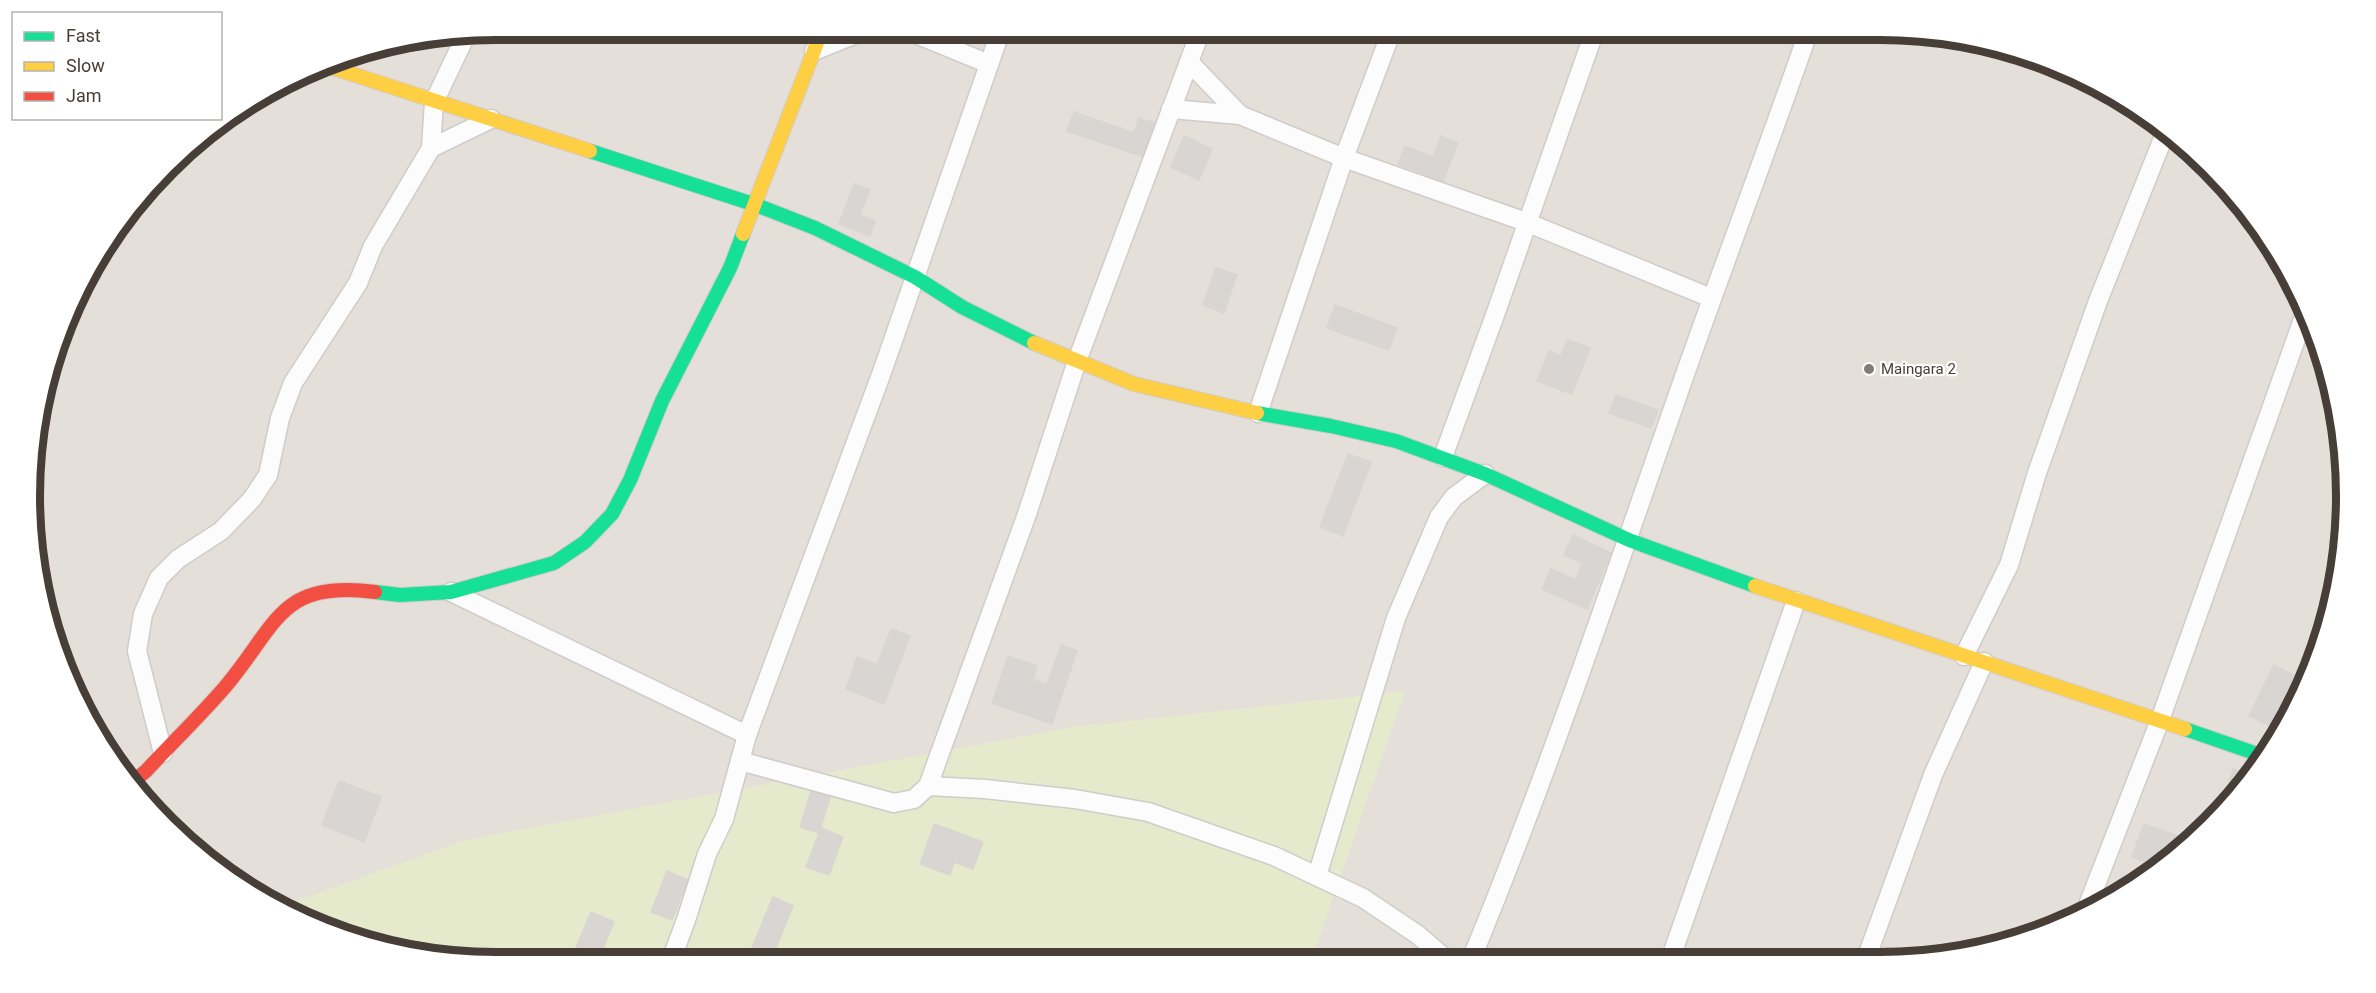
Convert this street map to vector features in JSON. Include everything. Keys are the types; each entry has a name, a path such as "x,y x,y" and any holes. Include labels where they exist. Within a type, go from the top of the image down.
{"street":[{"path":"138,777 226,686 259,640 287,608 316,591 348,588 400,595 451,592 554,563 585,542 612,514 630,480 662,401 730,268 818,40"},
{"path":"814,51 841,40"},
{"path":"930,40 989,64"},
{"path":"674,952 707,854 724,819 747,735 915,277 997,40"},
{"path":"740,761 894,803 914,799 928,786 1027,514 1077,361 1197,40"},
{"path":"1258,413 1344,158 1388,40"},
{"path":"1443,457 1590,40"},
{"path":"1474,952 1518,845 1629,540 1711,298 1805,40"},
{"path":"163,753 137,651 143,614 159,578 178,558 221,531 252,499 268,475 280,418 293,383 358,283 373,246 431,148 434,102 463,41"},
{"path":"1188,62 1240,115"},
{"path":"337,70 756,205 815,228 915,277 962,307 1077,361 1134,384 1194,400 1396,441 1485,474 1629,540 1796,601 2256,754"},
{"path":"1171,109 1240,115 1344,158 1526,222 1711,298"},
{"path":"431,148 491,119"},
{"path":"1964,656 2009,565 2037,473 2098,301 2163,140"},
{"path":"2090,900 2160,720 2302,324"},
{"path":"1317,876 1396,618 1439,517 1454,497 1485,474"},
{"path":"451,592 747,735"},
{"path":"1673,952 1796,601"},
{"path":"1869,952 1934,775 1984,662"},
{"path":"928,786 985,789 1075,799 1148,812 1274,856 1364,898 1419,934 1438,952"}],"shaded area":[{"path":"496,40 1880,40 1939,44 1998,56 2054,75 2081,88 2133,117 2157,135 2202,174 2222,196 2259,243 2274,269 2301,322 2311,350 2320,378 2332,437 2336,496 2335,526 2332,556 2320,615 2301,671 2259,750 2222,797 2180,839 2133,876 2054,918 1998,937 1939,949 1909,952 467,952 437,949 378,937 322,918 243,876 174,819 117,750 75,671 56,615 44,556 41,526 41,467 44,437 56,378 75,322 117,243 174,174 243,117 295,88 322,75 378,56 437,44"}],"green space":[{"path":"1405,691 1314,952 467,952 437,949 378,937 322,918 291,903 465,840 1073,727"}],"building":[{"path":"1074,112 1134,133 1139,118 1156,123 1144,157 1067,131"},
{"path":"1184,136 1212,149 1199,180 1171,167"},
{"path":"1441,136 1458,143 1443,181 1398,164 1405,146 1433,157"},
{"path":"854,184 870,190 860,215 875,221 870,236 839,224"},
{"path":"1216,268 1237,275 1224,313 1203,305"},
{"path":"1335,305 1397,328 1389,350 1327,328"},
{"path":"1567,340 1590,348 1572,394 1537,381 1549,351 1561,356"},
{"path":"1616,395 1658,410 1651,428 1609,413"},
{"path":"1348,454 1371,462 1343,536 1320,527"},
{"path":"1573,535 1611,553 1587,609 1542,589 1551,569 1575,580 1583,563 1564,555"},
{"path":"891,629 910,636 884,704 846,689 857,657 877,665"},
{"path":"1061,645 1077,651 1052,724 992,703 1008,656 1037,666 1033,679 1047,685"},
{"path":"2274,665 2294,675 2270,726 2249,716"},
{"path":"2233,769 2243,772 2241,774 2226,792"},
{"path":"339,781 381,797 364,842 322,825"},
{"path":"813,785 832,791 819,833 800,827"},
{"path":"934,824 983,842 973,869 954,862 950,875 920,864"},
{"path":"2144,824 2182,837 2150,863 2132,857"},
{"path":"821,828 843,837 829,875 806,867"},
{"path":"667,871 688,880 672,920 651,912"},
{"path":"773,897 793,906 774,952 750,952"},
{"path":"591,912 614,922 601,952 575,950"}],"traffic: fast":[{"path":"590,151 756,205 815,228 915,277 962,307 1034,343"},
{"path":"375,592 400,595 451,592 554,563 585,542 612,514 630,480 662,401 730,268 743,234"},
{"path":"1257,413 1331,426 1396,441 1485,474 1629,540 1755,586"},
{"path":"2185,729 2256,754"}],"traffic: slow":[{"path":"743,234 818,40"},
{"path":"338,69 590,151"},
{"path":"1034,343 1134,384 1257,413"},
{"path":"1755,586 2185,729"}],"traffic: jam":[{"path":"138,777 225,687 270,627 299,600 318,593 343,590 375,592"}],"place":[{"name":"Maingara 2","path":"1869,369"}]}
